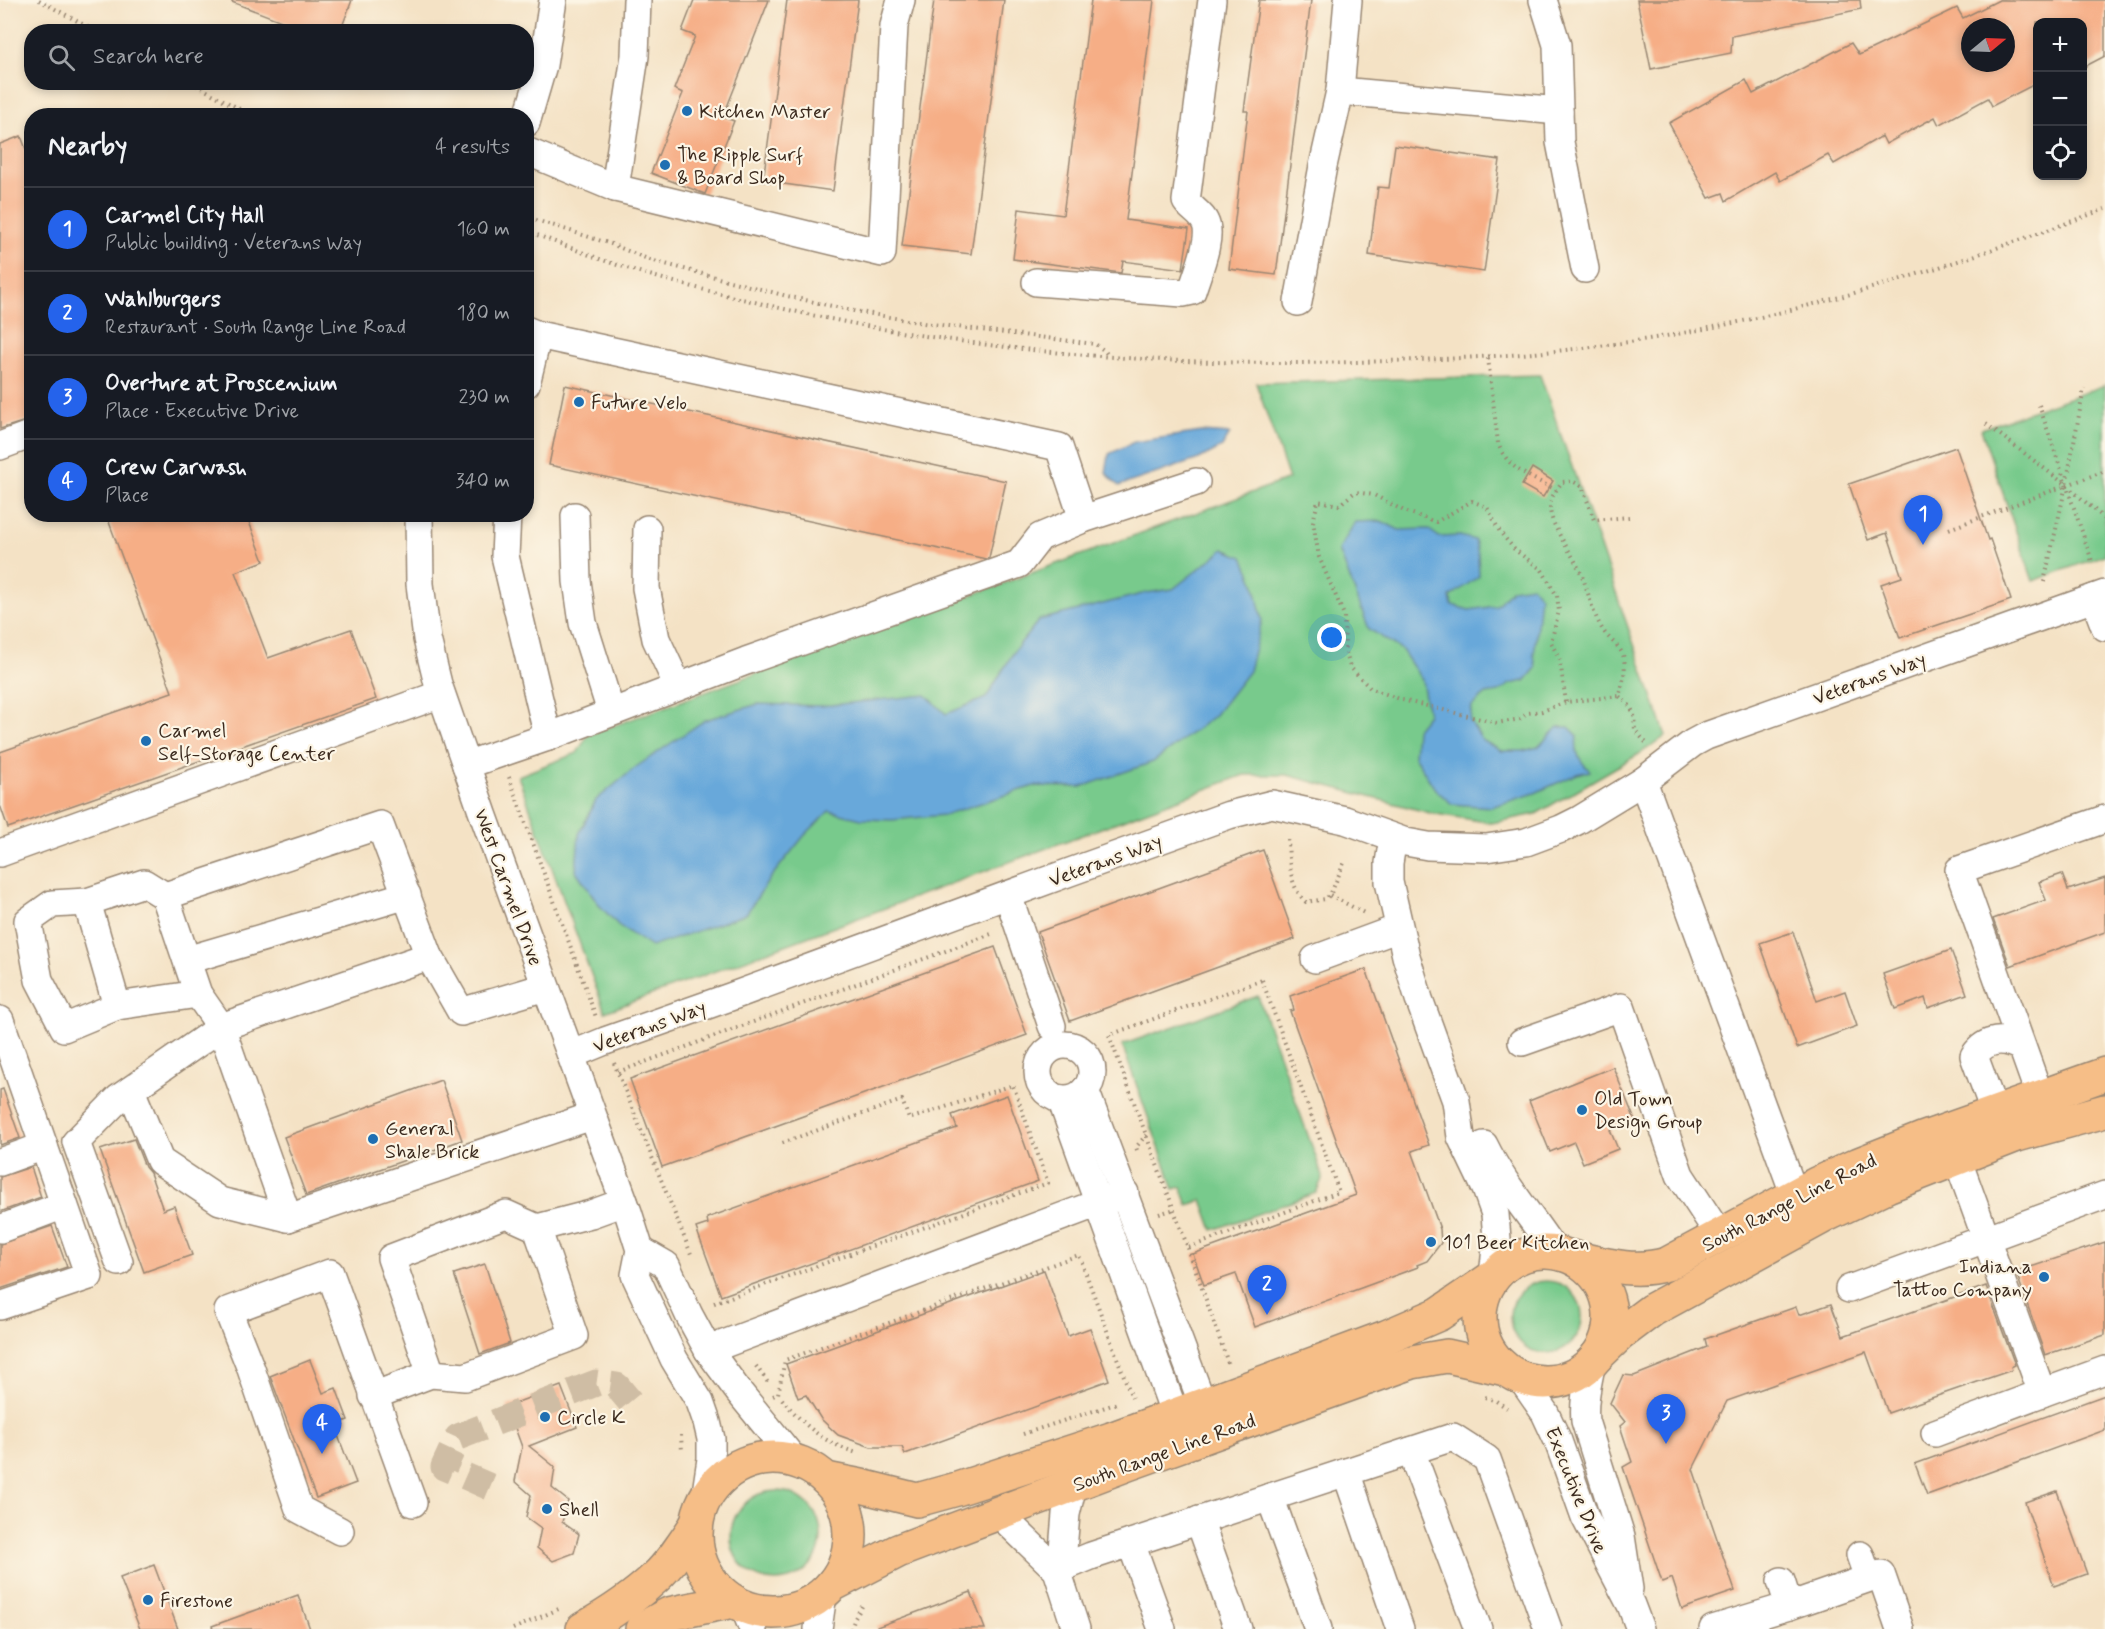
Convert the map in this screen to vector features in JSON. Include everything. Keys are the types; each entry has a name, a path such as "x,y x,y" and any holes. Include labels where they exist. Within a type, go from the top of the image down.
{"main road":[{"name":"South Range Line Road","path":"1563,1254 1610,1266 1634,1269 1654,1268 1677,1259 1816,1184 1859,1164 1922,1139 2105,1074"},
{"name":"South Range Line Road","path":"1595,1359 1620,1334 1652,1310 1864,1196 2017,1135 2105,1111"},
{"path":"1540,1251 1563,1254 1586,1266 1598,1277 1606,1292 1610,1308 1608,1334 1595,1359 1580,1372 1558,1380 1535,1382 1513,1373 1491,1354 1482,1336 1480,1316 1483,1296 1493,1277 1513,1259 1540,1251"},
{"name":"South Range Line Road","path":"826,1479 917,1500 1111,1439 1184,1396 1421,1323 1493,1277"},
{"name":"South Range Line Road","path":"828,1589 898,1551 1412,1362 1447,1356 1513,1373"},
{"path":"583,1629 600,1620 656,1577 680,1550 721,1478 743,1464 769,1458 795,1461 812,1468 826,1479 841,1498 849,1520 850,1543 844,1565 828,1589 806,1605 786,1611 669,1614 642,1629"},
{"path":"700,1512 697,1547 704,1568 716,1587 744,1612"}],"street":[{"path":"530,108 543,65 553,0"},
{"path":"615,188 635,56 637,0"},
{"path":"534,154 615,188 882,253 894,26 901,0"},
{"path":"1036,282 1183,293 1192,291 1209,232 1205,220 1190,208 1186,201 1212,0"},
{"path":"1298,302 1323,166 1340,91 1348,0"},
{"path":"1543,0 1557,45 1560,142 1585,269"},
{"path":"1340,91 1559,111"},
{"path":"534,332 1059,447 1083,519"},
{"path":"0,446 24,437"},
{"path":"466,765 872,615 1019,564 1040,537 1083,519 1196,482"},
{"path":"575,516 577,581 584,622 600,682 611,712"},
{"name":"West Carmel Drive","path":"419,522 420,584 427,639 441,694 624,1202 640,1250 635,1275 674,1359 700,1402 707,1422 711,1438 711,1459 700,1512"},
{"path":"507,522 505,556 548,736"},
{"path":"648,529 646,588 656,639 678,687"},
{"path":"2099,596 2105,627"},
{"name":"Veterans Way","path":"571,1055 1229,815 1272,804 1344,820 1406,842 1446,848 1486,848 1526,842 1561,830 1579,820 1643,781 1693,743 1706,736 2099,596"},
{"path":"0,854 441,694"},
{"path":"1643,781 1795,1196"},
{"path":"2040,1097 1959,870 2105,819"},
{"path":"165,896 380,825 429,956 461,1012 545,987"},
{"path":"1393,837 1389,882 1399,928 1419,999 1456,1101 1461,1137 1486,1189 1495,1214 1497,1239 1493,1277"},
{"path":"198,994 117,1006 64,1028 39,980 28,921 52,904 87,902 144,883 165,896 198,994 221,1027 288,1218"},
{"path":"187,960 407,895"},
{"path":"1008,895 1052,1026"},
{"path":"87,902 117,1006"},
{"path":"1315,959 1399,928"},
{"path":"119,1262 76,1142 119,1098 221,1027 429,956"},
{"path":"1522,1042 1621,1007 1680,1175 1720,1236"},
{"path":"0,1020 9,1076 44,1146 89,1276 0,1306"},
{"path":"1995,1113 1974,1056 1978,1050 1995,1040 2013,1042 2022,1048"},
{"path":"131,1089 160,1161 220,1201 288,1218 592,1116"},
{"path":"1073,1094 1125,1193 1184,1396 1099,1203 1073,1094"},
{"path":"1456,1101 1478,1132 1505,1184 1540,1230 1563,1254"},
{"path":"0,1162 44,1146"},
{"path":"1957,1158 2042,1393"},
{"path":"708,1350 1125,1193"},
{"path":"1849,1289 2105,1195"},
{"path":"431,1374 391,1258 506,1214 537,1228 591,1214 624,1202"},
{"path":"0,1229 64,1205"},
{"path":"373,1396 431,1374 465,1377 574,1336 537,1228"},
{"path":"640,1250 666,1265 688,1315 708,1350 795,1461"},
{"path":"340,1531 299,1509 251,1369 228,1311 330,1274 413,1503"},
{"name":"Executive Drive","path":"1595,1359 1586,1391 1585,1421 1621,1536 1635,1617"},
{"path":"1935,1433 2105,1370"},
{"name":"Executive Drive","path":"1513,1373 1545,1413 1558,1441 1585,1517 1635,1617"},
{"path":"1057,1570 1131,1543 1453,1437 1487,1459 1548,1629"},
{"path":"1411,1451 1478,1629"},
{"path":"1346,1472 1400,1629"},
{"path":"1057,1570 1064,1550 1066,1514 1073,1485"},
{"path":"1270,1497 1318,1629"},
{"path":"998,1514 1057,1570 1076,1629"},
{"path":"1199,1521 1238,1629"},
{"path":"1131,1543 1162,1629"},
{"path":"1721,1628 1789,1606 1864,1567 1881,1574 1900,1629"},
{"path":"1780,1581 1789,1606"},
{"path":"819,1629 828,1589"}],"path":[{"path":"39,0 82,24"},
{"path":"205,90 238,108"},
{"path":"534,234 634,270 720,294 807,315 926,336 1109,358 1220,364 1315,364 1488,358 1598,346 1691,332 1761,318 1854,294 1943,267 2105,209"},
{"path":"536,220 610,244 650,260 787,296 854,311 924,322 1095,344 1105,351 1109,358"},
{"path":"1488,358 1498,443 1506,461 1556,490"},
{"path":"2044,582 2066,485 2084,388"},
{"path":"2039,405 2093,564"},
{"path":"1986,424 2066,485 2105,519"},
{"path":"1949,529 2105,471"},
{"path":"1619,696 1625,665 1623,656 1603,631 1579,567 1551,515 1550,506 1562,482 1572,481 1582,486 1594,520 1629,517"},
{"path":"1566,702 1560,661 1551,642 1559,611 1557,597 1542,570 1515,550 1500,532 1487,507 1472,501 1436,522 1404,511 1374,495 1355,492 1339,505 1318,501 1313,522 1319,557 1344,615 1345,649 1350,667 1370,688 1402,700 1497,723 1520,718 1528,713 1542,711 1566,702 1619,696 1630,706 1634,714 1635,729 1652,750"},
{"path":"1288,839 1293,880 1299,896 1306,902 1326,899 1330,895 1344,863"},
{"path":"1330,895 1371,917"},
{"path":"618,1072 1000,931"},
{"path":"1188,1248 1339,1192 1262,980 1109,1035 1147,1134 1229,1366"},
{"path":"714,1303 1048,1183 1013,1085 909,1119 902,1100 782,1143"},
{"path":"1139,1156 1136,1147 1147,1134"},
{"path":"778,1394 785,1360 1079,1255 1132,1398"},
{"path":"709,1293 734,1339 803,1422 826,1441 867,1456"},
{"path":"1013,1438 1132,1398 1184,1396 1229,1366 1240,1362"},
{"path":"1480,1395 1496,1401 1512,1414"},
{"path":"679,1426 683,1461"}],"green space":[{"path":"1540,375 1666,736 1536,814 1492,823 1430,813 1287,775 1244,775 605,1012 518,776 577,753 588,735 1289,479 1256,383"},
{"path":"2105,385 2105,555 2033,581 1981,429"},
{"path":"1258,996 1323,1177 1316,1193 1213,1230 1202,1200 1188,1205 1181,1187 1174,1189 1122,1045"},
{"path":"1553,1281 1572,1291 1580,1303 1582,1317 1580,1331 1572,1343 1560,1351 1539,1353 1520,1343 1512,1331 1510,1310 1520,1291 1532,1283"},
{"path":"776,1491 793,1494 808,1504 818,1519 821,1536 818,1553 808,1568 793,1578 776,1581 759,1578 744,1568 734,1553 731,1536 734,1519 744,1504 759,1494"}],"water":[{"path":"1201,432 1230,434 1222,447 1199,459 1119,486 1106,473 1109,454 1134,442"},
{"path":"1381,521 1399,530 1428,529 1439,537 1460,536 1475,540 1479,576 1450,597 1452,605 1469,610 1496,606 1512,589 1532,586 1540,596 1534,656 1536,668 1525,681 1510,684 1499,692 1486,694 1472,706 1470,721 1482,740 1501,751 1523,751 1538,747 1558,727 1569,727 1577,735 1578,755 1590,771 1577,774 1535,793 1491,807 1452,804 1435,789 1414,756 1416,729 1428,714 1422,680 1402,650 1369,629 1339,550 1355,522"},
{"path":"1224,549 1243,557 1254,582 1262,620 1249,671 1214,716 1153,762 1081,787 1034,786 944,815 892,820 861,819 829,811 804,836 771,877 746,914 651,947 618,925 600,906 576,871 579,834 596,800 636,767 705,720 758,704 821,706 926,695 946,714 986,698 1015,650 1039,620 1146,593 1173,589"}],"building":[{"path":"233,0 352,0 343,24 289,24 232,2"},
{"path":"694,0 769,0 723,117 734,121 705,194 651,173 683,93 674,89 695,36 682,31"},
{"path":"787,0 858,0 833,191 763,181"},
{"path":"934,0 1004,0 971,254 902,246"},
{"path":"1091,0 1154,0 1126,220 1189,229 1183,269 1123,261 1121,273 1013,259 1019,209 1063,215"},
{"path":"1259,0 1311,0 1276,275 1229,269 1248,111 1244,111"},
{"path":"1637,0 1860,0 1861,9 1732,36 1731,53 1651,69"},
{"path":"1999,0 2105,0 2105,56 2087,65 2087,18 2033,18 2033,85 1992,106 1988,98 1939,125 1935,117 1886,144 1882,136 1834,164 1828,155 1780,181 1775,172 1726,201 1723,193 1709,198 1669,123 1746,80 1753,94 1851,43 1859,55 1957,8 1963,18"},
{"path":"21,136 24,144 24,422 0,429 0,144"},
{"path":"1395,145 1500,160 1484,272 1369,255 1378,187 1389,188"},
{"path":"565,385 1006,481 989,558 549,465"},
{"path":"1956,447 2011,600 1900,638 1881,584 1902,577 1887,533 1868,540 1849,484"},
{"path":"1532,468 1553,481 1543,497 1522,485"},
{"path":"109,522 249,522 264,561 235,572 268,658 351,629 376,699 8,828 0,805 0,752 172,692"},
{"path":"1263,850 1295,939 1070,1021 1038,932"},
{"path":"2062,874 2068,890 2105,878 2105,932 2010,966 1993,919 2046,900 2039,882"},
{"path":"1793,932 1817,1001 1845,991 1857,1026 1797,1048 1760,943"},
{"path":"995,947 1027,1035 662,1167 630,1079"},
{"path":"1951,950 1967,994 1928,1008 1925,998 1895,1009 1883,974"},
{"path":"1366,969 1429,1145 1412,1151 1440,1229 1441,1243 1427,1261 1417,1265 1418,1267 1255,1327 1236,1274 1204,1285 1193,1254 1356,1195 1290,1011 1294,1010 1290,996"},
{"name":"Old Town Design Group","path":"1613,1067 1635,1120 1610,1130 1618,1149 1583,1163 1574,1142 1550,1152 1529,1101"},
{"name":"General Shale Brick","path":"441,1080 462,1140 306,1195 284,1137"},
{"path":"3,1089 20,1138 0,1145 0,1090"},
{"path":"1007,1095 1038,1181 721,1296 696,1228 708,1224 707,1218 957,1128 952,1115"},
{"path":"134,1139 145,1167 150,1173 163,1210 174,1206 192,1255 144,1272 100,1150"},
{"path":"31,1167 41,1197 0,1212 0,1177"},
{"path":"52,1226 67,1267 0,1289 0,1244"},
{"path":"2105,1242 2105,1335 2045,1355 2016,1272"},
{"path":"485,1264 510,1343 480,1354 454,1274"},
{"path":"1044,1270 1068,1336 1090,1328 1109,1380 905,1454 902,1447 871,1447 838,1435 821,1419 806,1395 798,1398 786,1364"},
{"path":"1986,1286 2015,1365 2011,1367 2012,1370 1888,1413 1866,1352 1727,1401 1693,1469 1735,1591 1682,1609 1672,1578 1662,1582 1623,1467 1632,1462 1620,1426 1625,1422 1610,1403 1623,1375 1634,1376 1707,1347 1705,1339 1796,1307 1799,1315 1831,1304 1843,1336"},
{"path":"310,1360 323,1393 336,1388 348,1420 334,1425 356,1483 316,1498 270,1376"},
{"path":"561,1386 577,1427 529,1446 555,1467 552,1488 568,1501 562,1522 579,1534 574,1553 553,1561 537,1548 541,1528 526,1517 531,1495 515,1481 522,1447 507,1406"},
{"path":"2105,1395 2105,1430 1927,1495 1915,1464"},
{"path":"2057,1491 2087,1574 2054,1586 2025,1502"},
{"name":"Firestone","path":"154,1565 178,1629 140,1629 120,1578"},
{"path":"971,1592 985,1629 877,1629 877,1627"},
{"path":"298,1595 310,1629 213,1629 212,1626"}],"tunnel":[{"path":"490,1487 444,1467 458,1437 596,1383 617,1386 638,1411"}],"place":[{"name":"Kitchen Master","path":"687,111"},
{"name":"The Ripple Surf & Board Shop","path":"665,165"},
{"name":"Future Velo","path":"579,402"},
{"name":"Carmel City Hall","path":"1923,545"},
{"name":"Carmel Self-Storage Center","path":"146,741"},
{"name":"Old Town Design Group","path":"1582,1110"},
{"name":"General Shale Brick","path":"373,1139"},
{"name":"101 Beer Kitchen","path":"1431,1242"},
{"name":"Indiana Tattoo Company","path":"2044,1277"},
{"name":"Wahlburgers","path":"1267,1315"},
{"name":"Circle K","path":"545,1417"},
{"name":"Overture at Proscenium","path":"1666,1444"},
{"name":"Crew Carwash","path":"322,1454"},
{"name":"Shell","path":"547,1509"},
{"name":"Firestone","path":"148,1600"}]}
